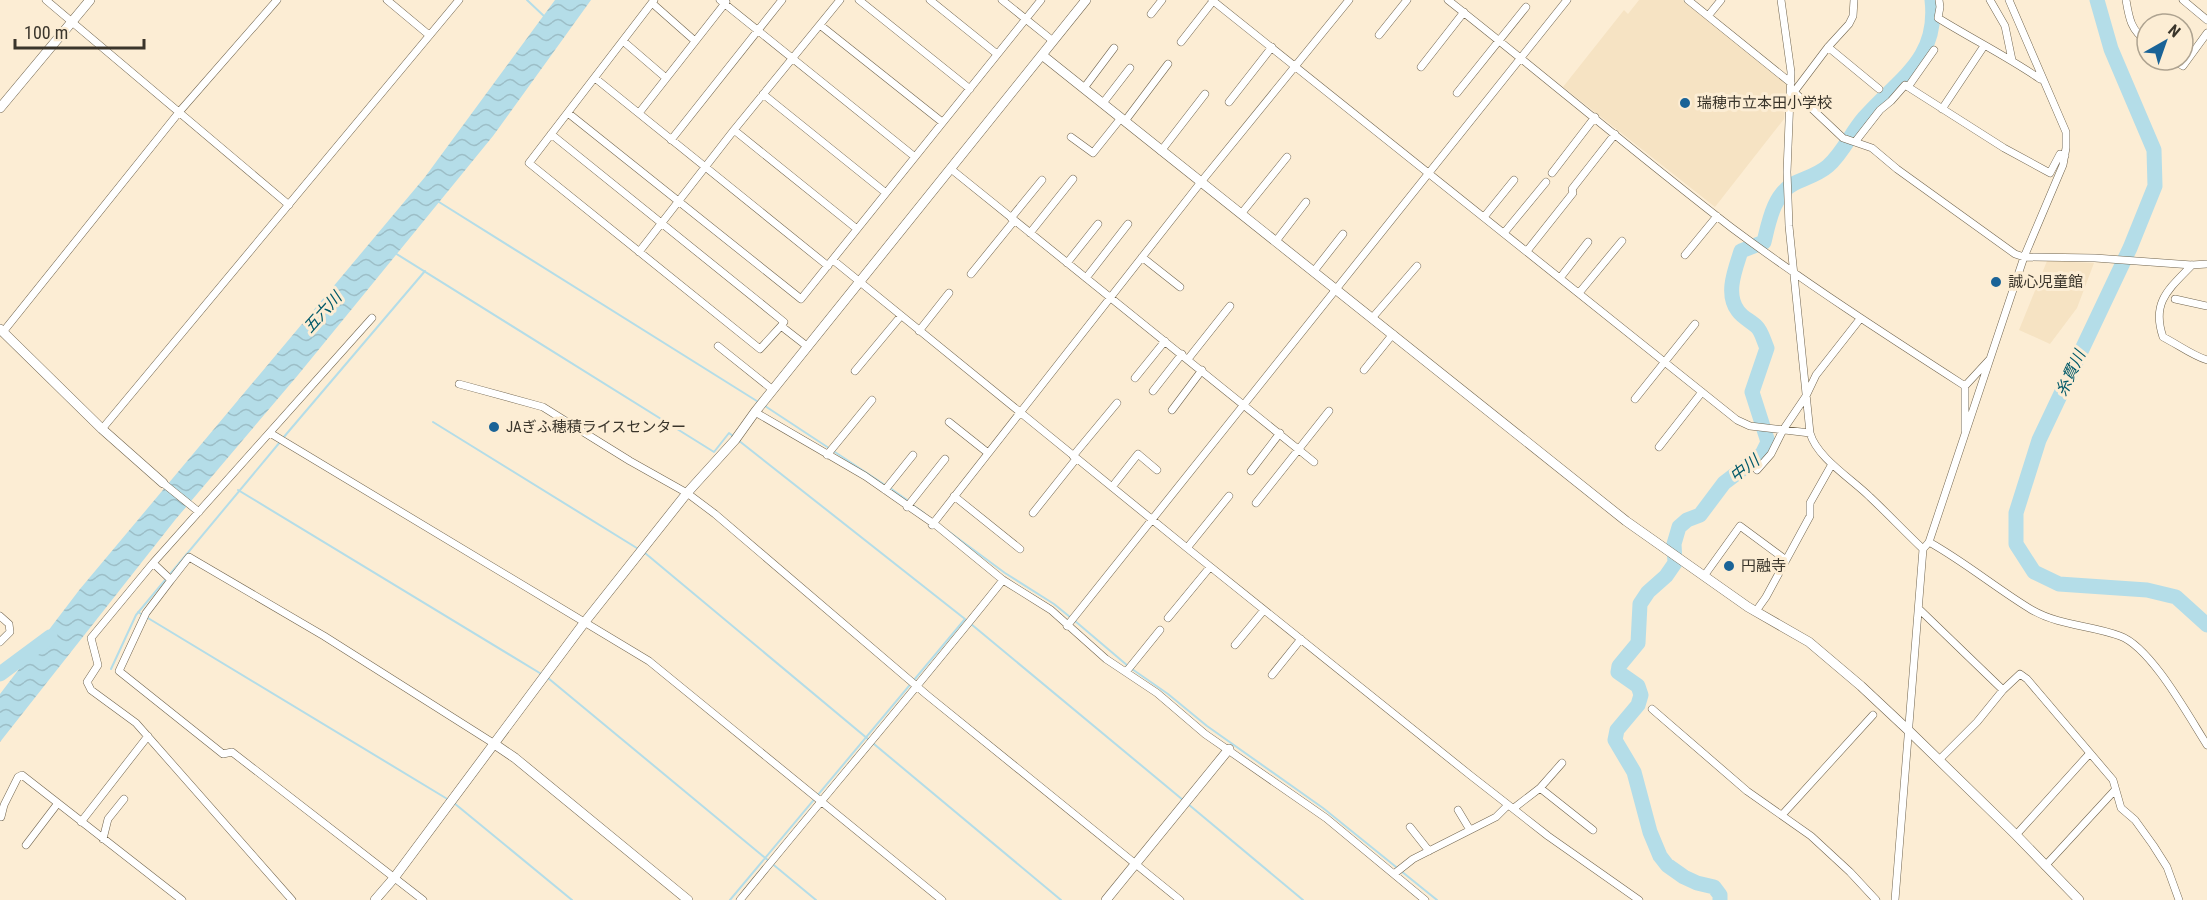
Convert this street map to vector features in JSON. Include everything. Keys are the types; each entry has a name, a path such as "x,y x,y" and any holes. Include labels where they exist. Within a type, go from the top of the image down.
{"street":[{"path":"46,0 289,205"},
{"path":"0,108 90,0"},
{"path":"197,510 102,429 1,330 180,111 277,0"},
{"path":"387,0 429,35"},
{"path":"102,429 459,0"},
{"path":"671,140 782,0"},
{"path":"639,252 734,130 840,0"},
{"path":"859,0 970,89"},
{"path":"930,0 997,54"},
{"path":"1002,0 1053,41"},
{"path":"568,113 801,299 1041,0"},
{"path":"375,900 394,878 584,623 687,493 735,440 755,412 1086,0"},
{"path":"1151,14 1162,0"},
{"path":"1181,42 1213,0 1743,424 1810,433"},
{"path":"932,525 1200,182 1349,0"},
{"path":"1378,35 1407,0"},
{"path":"1448,0 1718,216 1793,273 1965,386"},
{"path":"1067,626 1567,0"},
{"path":"1688,0 1792,88 1843,138 1872,148 1897,169 2015,254 2024,257 2133,260 2192,266 2207,264"},
{"path":"1708,16 1721,0"},
{"path":"1781,0 1792,88 1787,172 1789,226 1812,441 1832,464 1868,495 1923,549"},
{"path":"1792,88 1849,24 1853,16 1854,0"},
{"path":"1939,0 1938,18 2012,60 2043,81"},
{"path":"1990,0 2005,26 2012,60"},
{"path":"1895,900 1923,549 1929,542 2024,257 2065,156 2066,132 2008,0"},
{"path":"2126,0 2130,21 2135,32"},
{"path":"2183,0 2207,20"},
{"path":"639,113 724,1 915,157"},
{"path":"551,134 784,322 760,349 529,163 551,134 595,78 653,2 695,41"},
{"path":"1457,93 1526,7"},
{"path":"1421,67 1464,12"},
{"path":"820,24 942,122"},
{"path":"2195,50 2207,33"},
{"path":"623,41 666,78"},
{"path":"1942,109 1984,46"},
{"path":"1228,102 1272,47"},
{"path":"1828,47 1880,89"},
{"path":"1084,88 1114,48"},
{"path":"1908,87 1934,50"},
{"path":"1042,55 1626,520 1756,611 1809,642 1908,730 2079,900"},
{"path":"1071,137 1093,153 1168,64"},
{"path":"1103,103 1130,68"},
{"path":"595,78 705,168 859,283 1548,836 1639,900"},
{"path":"1854,142 1880,110 1905,85 2004,148 2050,174 2060,154 2065,156"},
{"path":"763,94 886,193"},
{"path":"1161,150 1205,94"},
{"path":"1552,173 1595,117"},
{"path":"734,130 857,229"},
{"path":"1527,252 1615,134"},
{"path":"1241,214 1287,158"},
{"path":"951,169 1314,462"},
{"path":"1030,233 1072,179"},
{"path":"971,274 1042,180"},
{"path":"1484,217 1514,180"},
{"path":"1504,233 1546,182"},
{"path":"1276,241 1306,202"},
{"path":"1685,255 1718,216"},
{"path":"1067,263 1098,224"},
{"path":"1086,278 1128,224"},
{"path":"1314,271 1343,234"},
{"path":"1560,278 1588,242"},
{"path":"1579,293 1622,242"},
{"path":"1142,256 1180,286"},
{"path":"1372,317 1417,266"},
{"path":"2192,266 2162,298 2159,315 2160,328 2163,337 2187,348 2197,357 2207,360"},
{"path":"918,331 950,293"},
{"path":"2175,299 2207,306"},
{"path":"1153,391 1230,306"},
{"path":"855,370 900,317"},
{"path":"292,900 136,723 91,690 87,682 98,665 91,638 197,510 270,433 372,318"},
{"path":"1757,470 1771,454 1816,375 1860,319"},
{"path":"1635,399 1695,324"},
{"path":"781,326 808,347"},
{"path":"1364,370 1393,334"},
{"path":"1135,378 1165,341"},
{"path":"718,346 773,390"},
{"path":"1965,437 1965,386 1990,358"},
{"path":"1172,410 1202,370"},
{"path":"459,384 543,407 687,493 1180,900"},
{"path":"1659,447 1702,392"},
{"path":"828,455 872,400"},
{"path":"1033,513 1117,403"},
{"path":"1256,503 1329,411"},
{"path":"755,412 885,490 1003,580 1051,610 1106,659 1157,693 1205,734 1326,819 1395,873 1425,900"},
{"path":"949,422 988,453"},
{"path":"270,433 649,661 942,900"},
{"path":"1251,471 1280,433"},
{"path":"1112,488 1138,454 1157,470"},
{"path":"885,490 913,455"},
{"path":"907,507 945,459"},
{"path":"1756,611 1810,516 1810,504 1832,464"},
{"path":"954,496 1020,549"},
{"path":"1187,548 1229,496"},
{"path":"1704,576 1740,525 1786,560"},
{"path":"1929,542 2033,610 2055,621 2128,639 2138,647 2162,676 2207,745"},
{"path":"423,900 232,752 223,754 119,671 144,617 189,557 324,636 515,758 688,900"},
{"path":"153,562 171,580"},
{"path":"1168,618 1210,567"},
{"path":"740,900 1003,580"},
{"path":"1919,609 2003,690"},
{"path":"1235,645 1264,610"},
{"path":"0,616 9,624 10,632 0,642"},
{"path":"1126,672 1160,630"},
{"path":"1272,675 1301,639"},
{"path":"1939,760 2020,674 2027,679 2113,780 2121,808 2135,820 2167,867 2179,900"},
{"path":"1652,709 1746,790 1818,843 1876,900"},
{"path":"1782,815 1873,715"},
{"path":"81,822 147,736"},
{"path":"1106,900 1229,749"},
{"path":"2016,835 2090,753"},
{"path":"1395,873 1413,859 1496,817 1540,788 1562,763"},
{"path":"0,817 18,777 22,776 182,900"},
{"path":"1540,788 1593,830"},
{"path":"2045,866 2115,790"},
{"path":"103,839 108,819 124,799"},
{"path":"26,845 58,803"},
{"path":"1458,810 1470,830"},
{"path":"1410,827 1429,851"}],"shaded area":[{"name":"瑞穂市立本田小学校","path":"1639,0 1682,0 1787,84 1784,119 1715,207 1563,87 1624,10 1628,14"},
{"path":"2047,261 2094,263 2077,308 2050,344 2019,330"}],"water":[{"path":"555,0 591,0 493,136 298,375 175,520 0,742 0,694 80,589 425,177"}],"waterway":[{"path":"527,0 545,17"},
{"name":"中川","path":"1720,900 1720,895 1714,887 1684,877 1667,865 1660,856 1650,832 1634,772 1615,740 1617,730 1638,705 1641,695 1638,686 1618,672 1619,666 1638,643 1640,604 1675,563 1674,544 1679,527 1687,520 1700,515 1724,483 1762,454 1768,442 1752,392 1767,348 1759,329 1740,313 1732,297 1732,282 1741,251 1764,242 1774,208 1782,193 1795,183 1817,174 1828,166 1864,118 1913,67 1923,53 1929,38 1932,0"},
{"name":"糸貫川","path":"2097,0 2111,49 2154,150 2155,186 2130,248 2039,440 2016,513 2016,544 2034,572 2059,584 2147,590 2176,597 2207,625"},
{"path":"439,202 760,403"},
{"path":"395,253 714,452 729,433 733,436"},
{"path":"283,438 425,271"},
{"path":"765,406 885,485"},
{"path":"433,422 640,550"},
{"path":"738,440 965,619 1183,800"},
{"path":"111,669 136,615 280,442"},
{"path":"890,488 907,500"},
{"path":"238,490 543,675"},
{"path":"914,506 924,513"},
{"path":"948,531 1070,617"},
{"path":"645,553 1061,900"},
{"path":"138,612 449,800"},
{"path":"730,900 965,619"},
{"path":"1075,621 1128,666"},
{"name":"五六川","path":"0,674 50,637"},
{"path":"1132,669 1168,694 1207,726 1323,808 1437,900"},
{"path":"548,678 816,900"},
{"path":"454,803 572,900"},
{"path":"1188,804 1303,900"}],"place":[{"name":"瑞穂市立本田小学校","path":"1685,103"},
{"name":"誠心児童館","path":"1996,282"},
{"name":"JAぎふ穂積ライスセンター","path":"494,427"},
{"name":"円融寺","path":"1729,566"}]}
